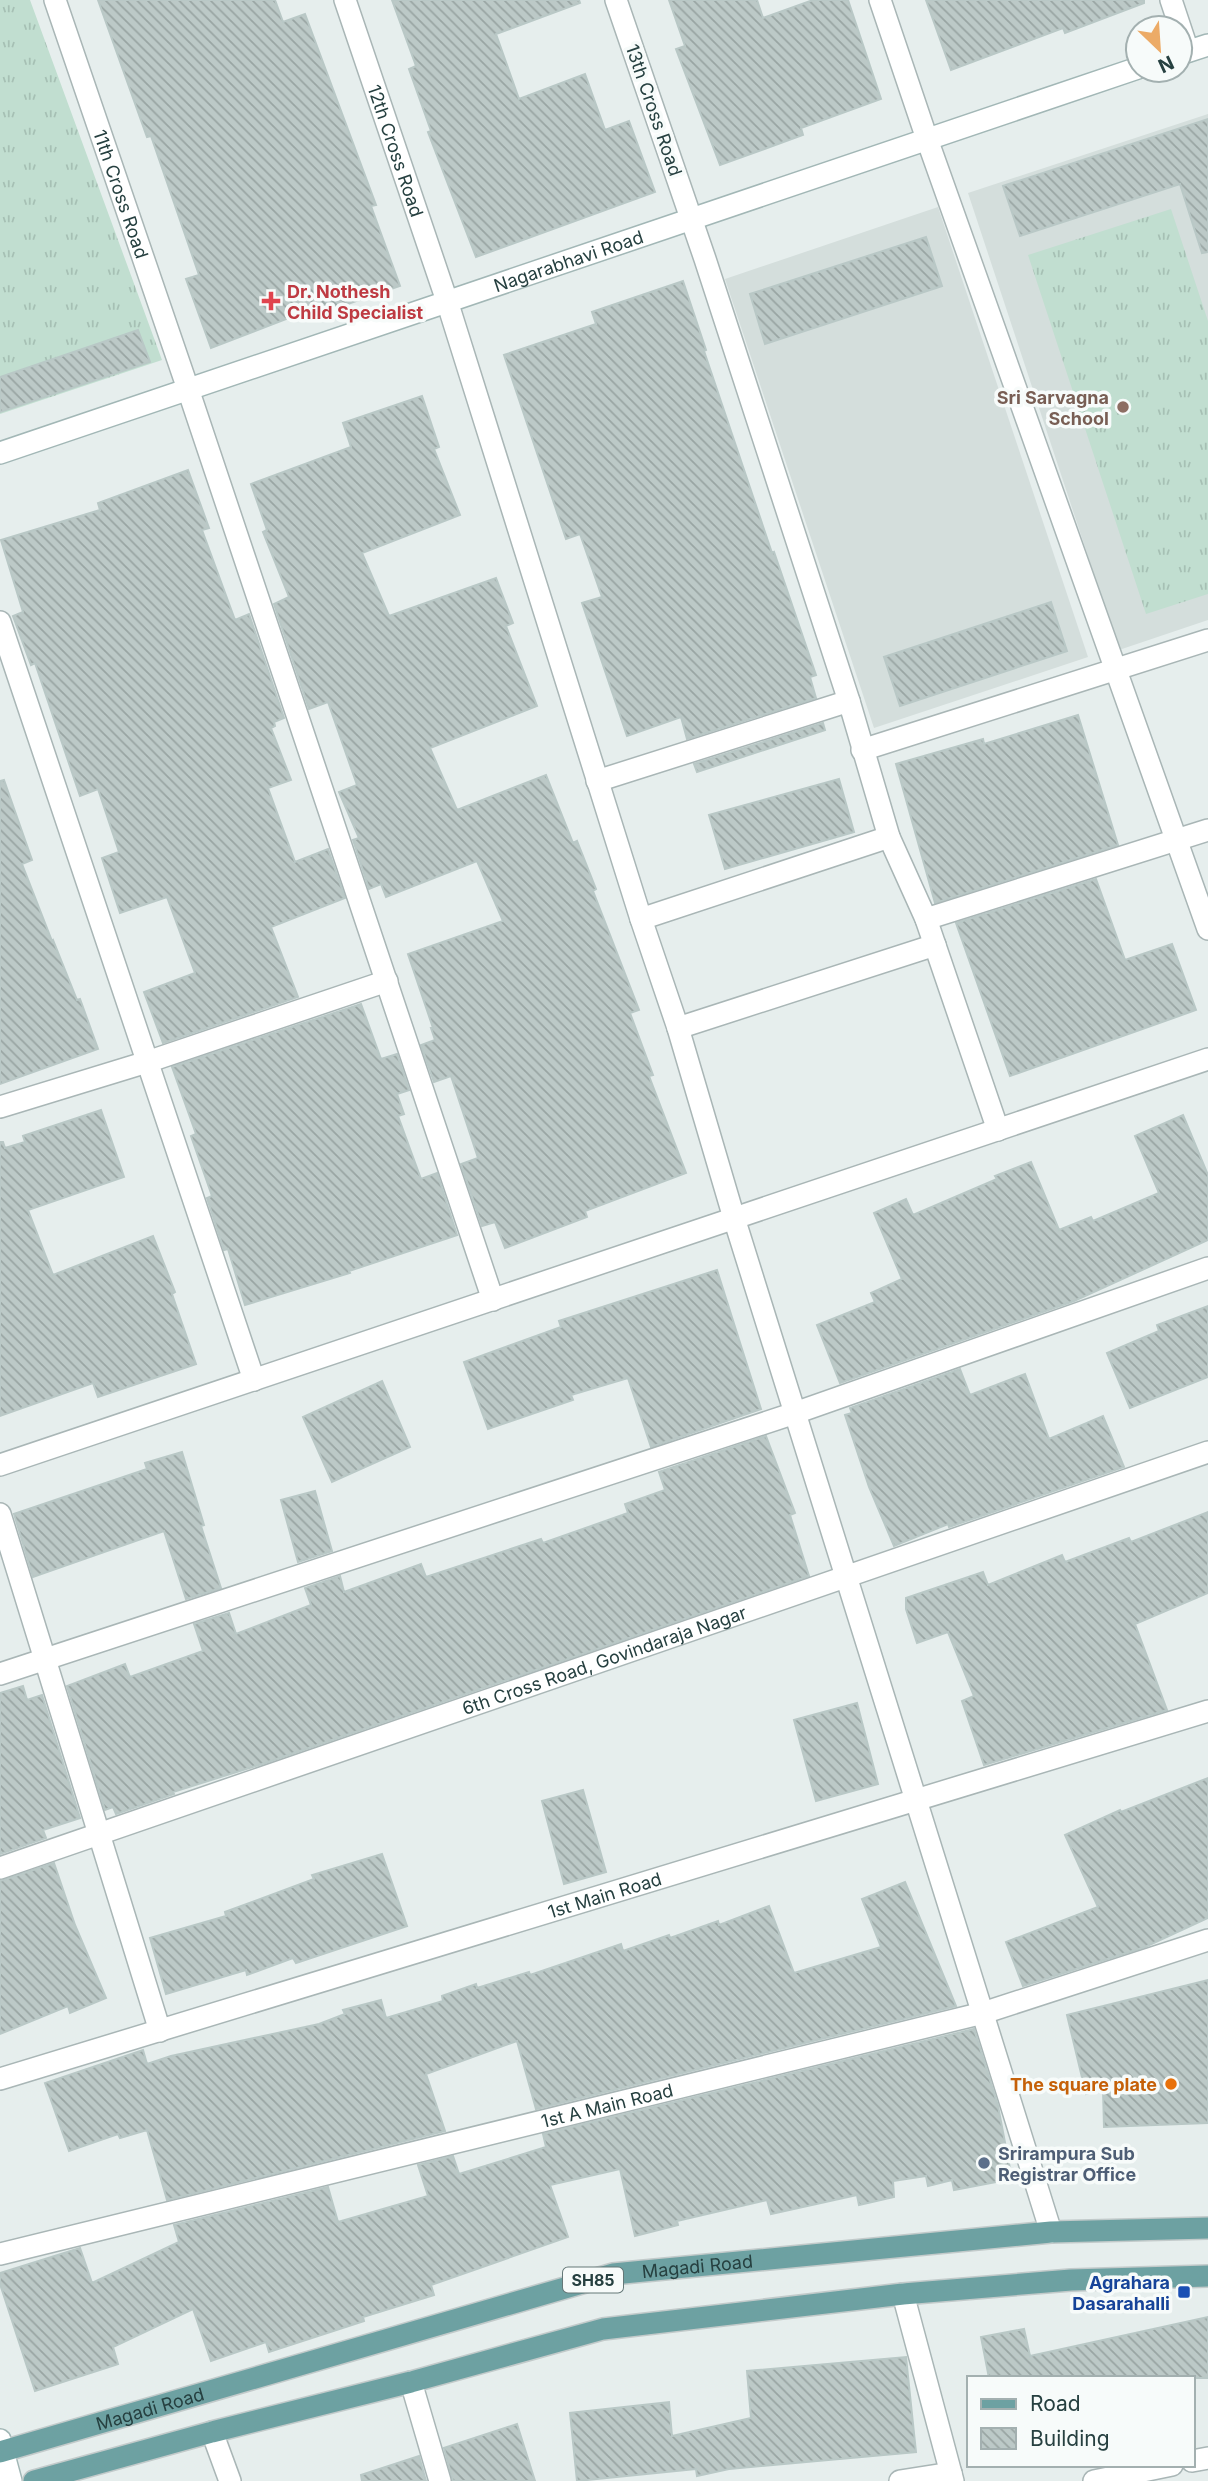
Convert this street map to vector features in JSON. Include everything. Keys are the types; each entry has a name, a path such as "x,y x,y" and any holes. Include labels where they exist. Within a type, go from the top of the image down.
{"main road":[{"name":"Magadi Road","path":"1,2448 613,2274 1051,2232 1208,2228"},
{"path":"34,2481 603,2329 903,2294 1071,2280 1208,2276"}],"street":[{"name":"11th Cross Road","path":"55,0 493,1300"},
{"name":"12th Cross Road","path":"345,0 447,301 677,1028 1051,2232"},
{"name":"13th Cross Road","path":"617,0 692,219 849,701 888,837 926,919 998,1130"},
{"path":"880,0 1208,929"},
{"name":"Nagarabhavi Road","path":"0,453 1124,73"},
{"path":"0,622 254,1380"},
{"path":"862,750 1208,640"},
{"path":"597,781 849,701"},
{"path":"926,919 1208,830"},
{"path":"641,919 888,837"},
{"path":"677,1028 935,945"},
{"path":"0,1107 148,1062 387,981"},
{"path":"0,1465 1208,1059"},
{"path":"0,1674 795,1413 1208,1268"},
{"name":"6th Cross Road, Govindaraja Nagar","path":"0,1868 1208,1452"},
{"path":"0,1514 160,2031"},
{"name":"1st Main Road","path":"0,2079 1208,1711"},
{"name":"1st A Main Road","path":"0,2254 983,2013 1208,1940"},
{"path":"900,2481 952,2477 903,2294"},
{"path":"411,2382 440,2481"},
{"path":"212,2432 230,2481"},
{"path":"1,2448 10,2481"},
{"path":"1094,2481 1162,2467"}],"shaded area":[{"name":"Sri Sarvagna School","path":"1208,114 1208,620 1119,650 968,193"},
{"path":"938,207 1088,657 874,728 725,279"}],"green space":[{"path":"0,0 30,0 162,360 0,414"},
{"path":"1171,209 1208,321 1208,594 1146,614 1028,255"}],"building":[{"path":"98,0 275,0 283,22 305,14 376,205 371,206 400,286 319,314 317,307 211,348 186,279 199,275 151,136 147,137"},
{"path":"392,0 579,0 580,3 496,34 519,99 585,74 605,130 629,121 655,192 476,257 428,132 431,131 409,69 416,66"},
{"path":"669,0 757,0 763,18 813,0 848,0 881,99 801,128 803,135 720,165 676,49 685,46"},
{"path":"926,0 1144,0 1144,3 1065,33 1063,28 951,70"},
{"path":"1208,119 1208,252 1202,253 1180,184 1020,236 1003,186"},
{"path":"926,237 942,286 765,344 750,294"},
{"path":"683,281 772,553 774,552 816,675 810,677 816,698 687,739 681,717 627,736 582,603 602,597 580,534 566,539 504,355 596,324 592,312"},
{"path":"138,330 150,362 0,412 0,377"},
{"path":"422,396 439,447 434,449 460,515 362,553 389,616 496,578 513,623 506,626 537,706 430,748 457,810 546,775 573,843 577,841 596,889 593,891 639,1010 630,1013 653,1075 649,1076 686,1173 585,1211 587,1217 505,1248 495,1222 482,1226 461,1164 478,1158 451,1076 434,1082 421,1045 435,1040 408,954 503,921 477,861 386,897 381,884 369,889 353,840 359,838 339,792 357,785 328,702 309,709 274,604 289,597 263,532 267,530 251,484 351,447 343,423"},
{"path":"188,470 209,528 202,530 235,620 249,614 284,718 274,722 275,726 271,728 291,780 268,788 295,862 328,849 345,898 271,927 298,997 163,1043 144,992 195,973 167,897 120,913 102,858 119,852 98,789 80,796 35,663 31,665 13,616 23,612 1,540 100,510 98,503"},
{"path":"1051,602 1067,651 900,706 884,657"},
{"path":"1078,715 1118,845 935,903 896,764 983,739 984,744"},
{"path":"823,723 825,730 697,772 694,764"},
{"path":"839,779 854,832 725,869 709,815"},
{"path":"4,780 32,860 22,864 77,1000 80,999 98,1049 0,1084 0,781"},
{"path":"1096,879 1125,960 1172,944 1196,1010 1010,1076 956,923"},
{"path":"361,1004 381,1059 397,1054 409,1090 397,1094 404,1114 398,1116 421,1179 437,1173 457,1235 349,1271 350,1273 245,1305 228,1249 224,1250 207,1198 212,1196 191,1136 196,1134 172,1067"},
{"path":"101,1110 124,1177 28,1210 53,1275 153,1236 175,1292 172,1294 196,1364 98,1397 93,1383 0,1416 0,1142 3,1142 5,1148 25,1142 23,1136"},
{"path":"1183,1115 1208,1175 1208,1240 1074,1301 840,1383 817,1325 875,1302 871,1293 902,1279 874,1213 906,1199 913,1215 1031,1162 1059,1230 1091,1217 1093,1221 1159,1193 1135,1136"},
{"path":"717,1270 761,1409 651,1447 628,1378 571,1395 573,1400 488,1429 464,1362 561,1327 559,1321"},
{"path":"1208,1306 1208,1377 1130,1408 1107,1353 1159,1331 1157,1325"},
{"path":"960,1369 970,1395 1025,1374 1049,1439 1103,1416 1124,1467 949,1527 948,1524 894,1546 869,1487 845,1415 852,1413 850,1408"},
{"path":"382,1381 410,1447 332,1482 303,1417"},
{"path":"766,1436 795,1513 790,1515 809,1576 262,1764 173,1792 174,1794 116,1814 113,1807 105,1810 67,1686 125,1664 130,1677 203,1651 194,1624 229,1613 236,1634 311,1605 305,1588 340,1576 344,1592 421,1564 426,1577 541,1539 543,1543 628,1513 625,1504 665,1490 659,1472"},
{"path":"182,1452 204,1525 201,1526 221,1588 186,1599 164,1531 33,1577 14,1514 147,1469 145,1463"},
{"path":"315,1491 332,1551 298,1562 281,1500"},
{"path":"1208,1512 1208,1593 1135,1624 1167,1710 984,1765 962,1701 974,1696 948,1632 917,1643 906,1609 906,1598 983,1572 988,1585 1062,1555 1065,1562 1129,1538 1131,1542"},
{"path":"23,1686 27,1700 42,1695 80,1818 43,1830 46,1838 0,1854 0,1693"},
{"path":"857,1703 878,1784 816,1801 794,1720"},
{"path":"1208,1778 1208,1918 1145,1947 1023,1986 1006,1942 1098,1907 1065,1835 1120,1810 1121,1812"},
{"path":"583,1790 606,1872 564,1884 542,1801"},
{"path":"382,1854 407,1926 296,1963 293,1958 247,1975 246,1970 166,1994 150,1938 226,1916 225,1912 314,1879 312,1875"},
{"path":"54,1863 75,1925 106,1998 70,2013 68,2006 0,2034 0,1881"},
{"path":"905,1882 956,2006 536,2109 517,2041 426,2074 445,2131 167,2200 147,2130 120,2138 118,2134 69,2151 45,2083 143,2050 147,2064 171,2056 319,2024 345,2014 343,2010 381,2000 386,2018 443,2001 442,1996 476,1984 477,1988 529,1972 530,1975 621,1944 623,1951 718,1921 719,1925 769,1906 794,1973 881,1947 862,1899"},
{"path":"1208,1980 1208,2123 1104,2127 1103,2089 1086,2094 1067,2015"},
{"path":"974,2029 998,2106 1012,2179 954,2190 952,2180 928,2186 926,2176 893,2181 894,2197 859,2205 857,2195 771,2214 767,2200 677,2221 678,2225 635,2236 620,2169 550,2185 568,2237 431,2285 434,2295 363,2317 364,2321 269,2352 266,2342 211,2361 193,2309 113,2347 118,2364 35,2391 0,2284 0,2273 80,2248 92,2283 179,2242 174,2225 328,2187 338,2222 428,2196 418,2165 453,2156 459,2174 546,2147 543,2134"},
{"path":"1208,2317 1208,2378 989,2376 981,2337 1024,2329 1030,2356"},
{"path":"906,2357 916,2452 729,2469 697,2476 696,2469 577,2481 570,2413 669,2402 672,2436 751,2418 747,2371"},
{"path":"517,2424 535,2481 453,2481 444,2448"},
{"path":"419,2456 426,2481 362,2481 361,2475"}],"place":[{"name":"Dr. Nothesh Child Specialist","path":"271,301"},
{"name":"Sri Sarvagna School","path":"1123,407"},
{"name":"The square plate","path":"1171,2084"},
{"name":"Srirampura Sub Registrar Office","path":"984,2163"},
{"name":"Agrahara Dasarahalli","path":"1184,2292"}]}
